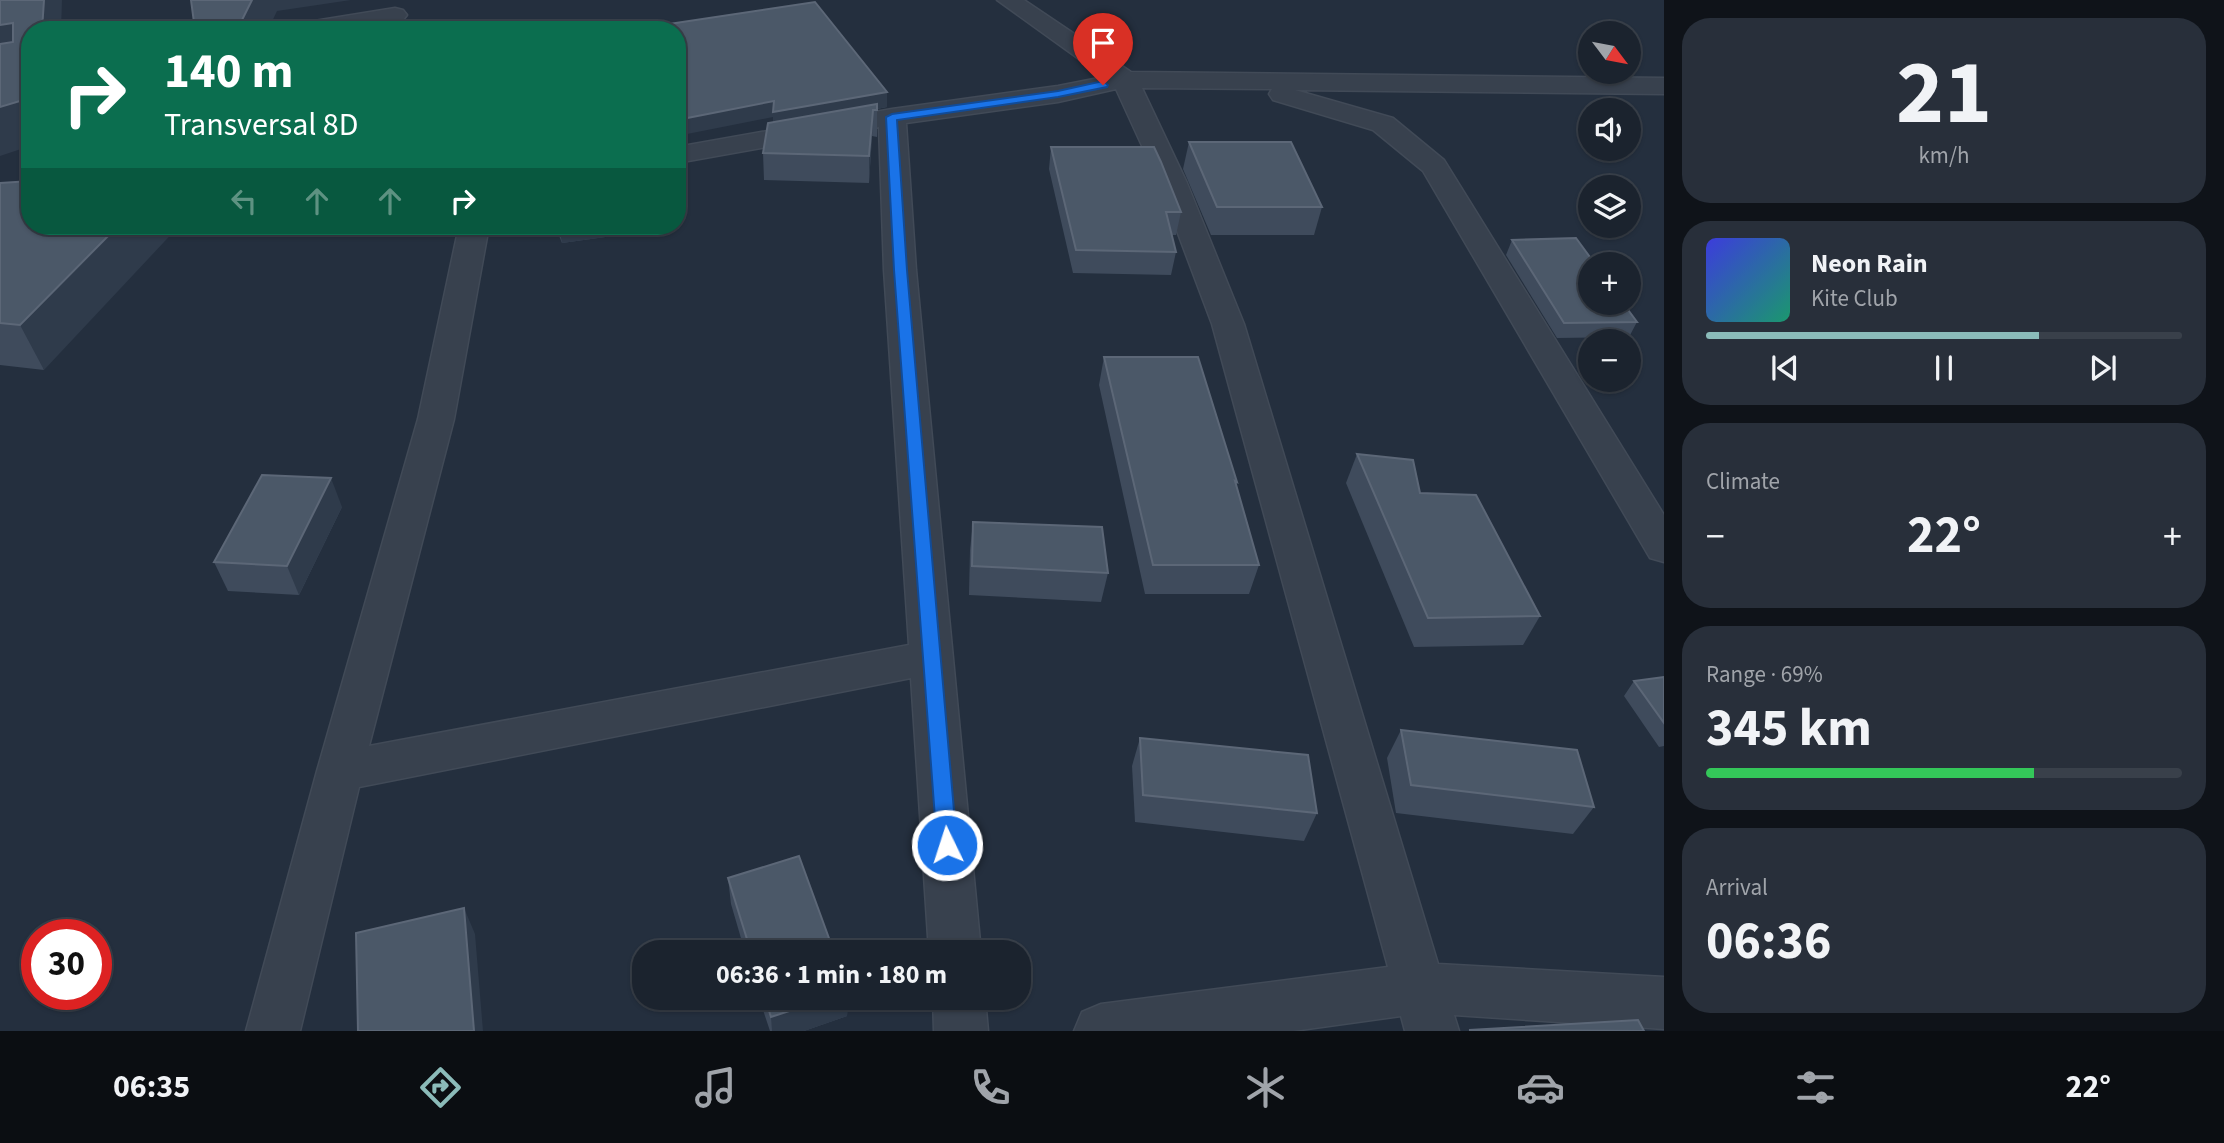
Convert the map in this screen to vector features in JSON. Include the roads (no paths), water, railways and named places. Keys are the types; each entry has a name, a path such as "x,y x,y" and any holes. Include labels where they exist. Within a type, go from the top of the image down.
{"street":[{"path":"1009,0 1125,80 1168,171 1228,324 1426,1009"},
{"path":"358,21 396,15"},
{"path":"1223,79 1315,102 1383,124 1434,166 1664,548"},
{"path":"686,153 892,117 1058,94 1125,80 1664,86"},
{"path":"892,117 900,270 954,940"},
{"path":"273,1031 436,418 472,235"},
{"path":"340,771 932,657"},
{"path":"1101,1031 1426,1009 1664,1003"},
{"path":"960,1010 961,1031"}]}
